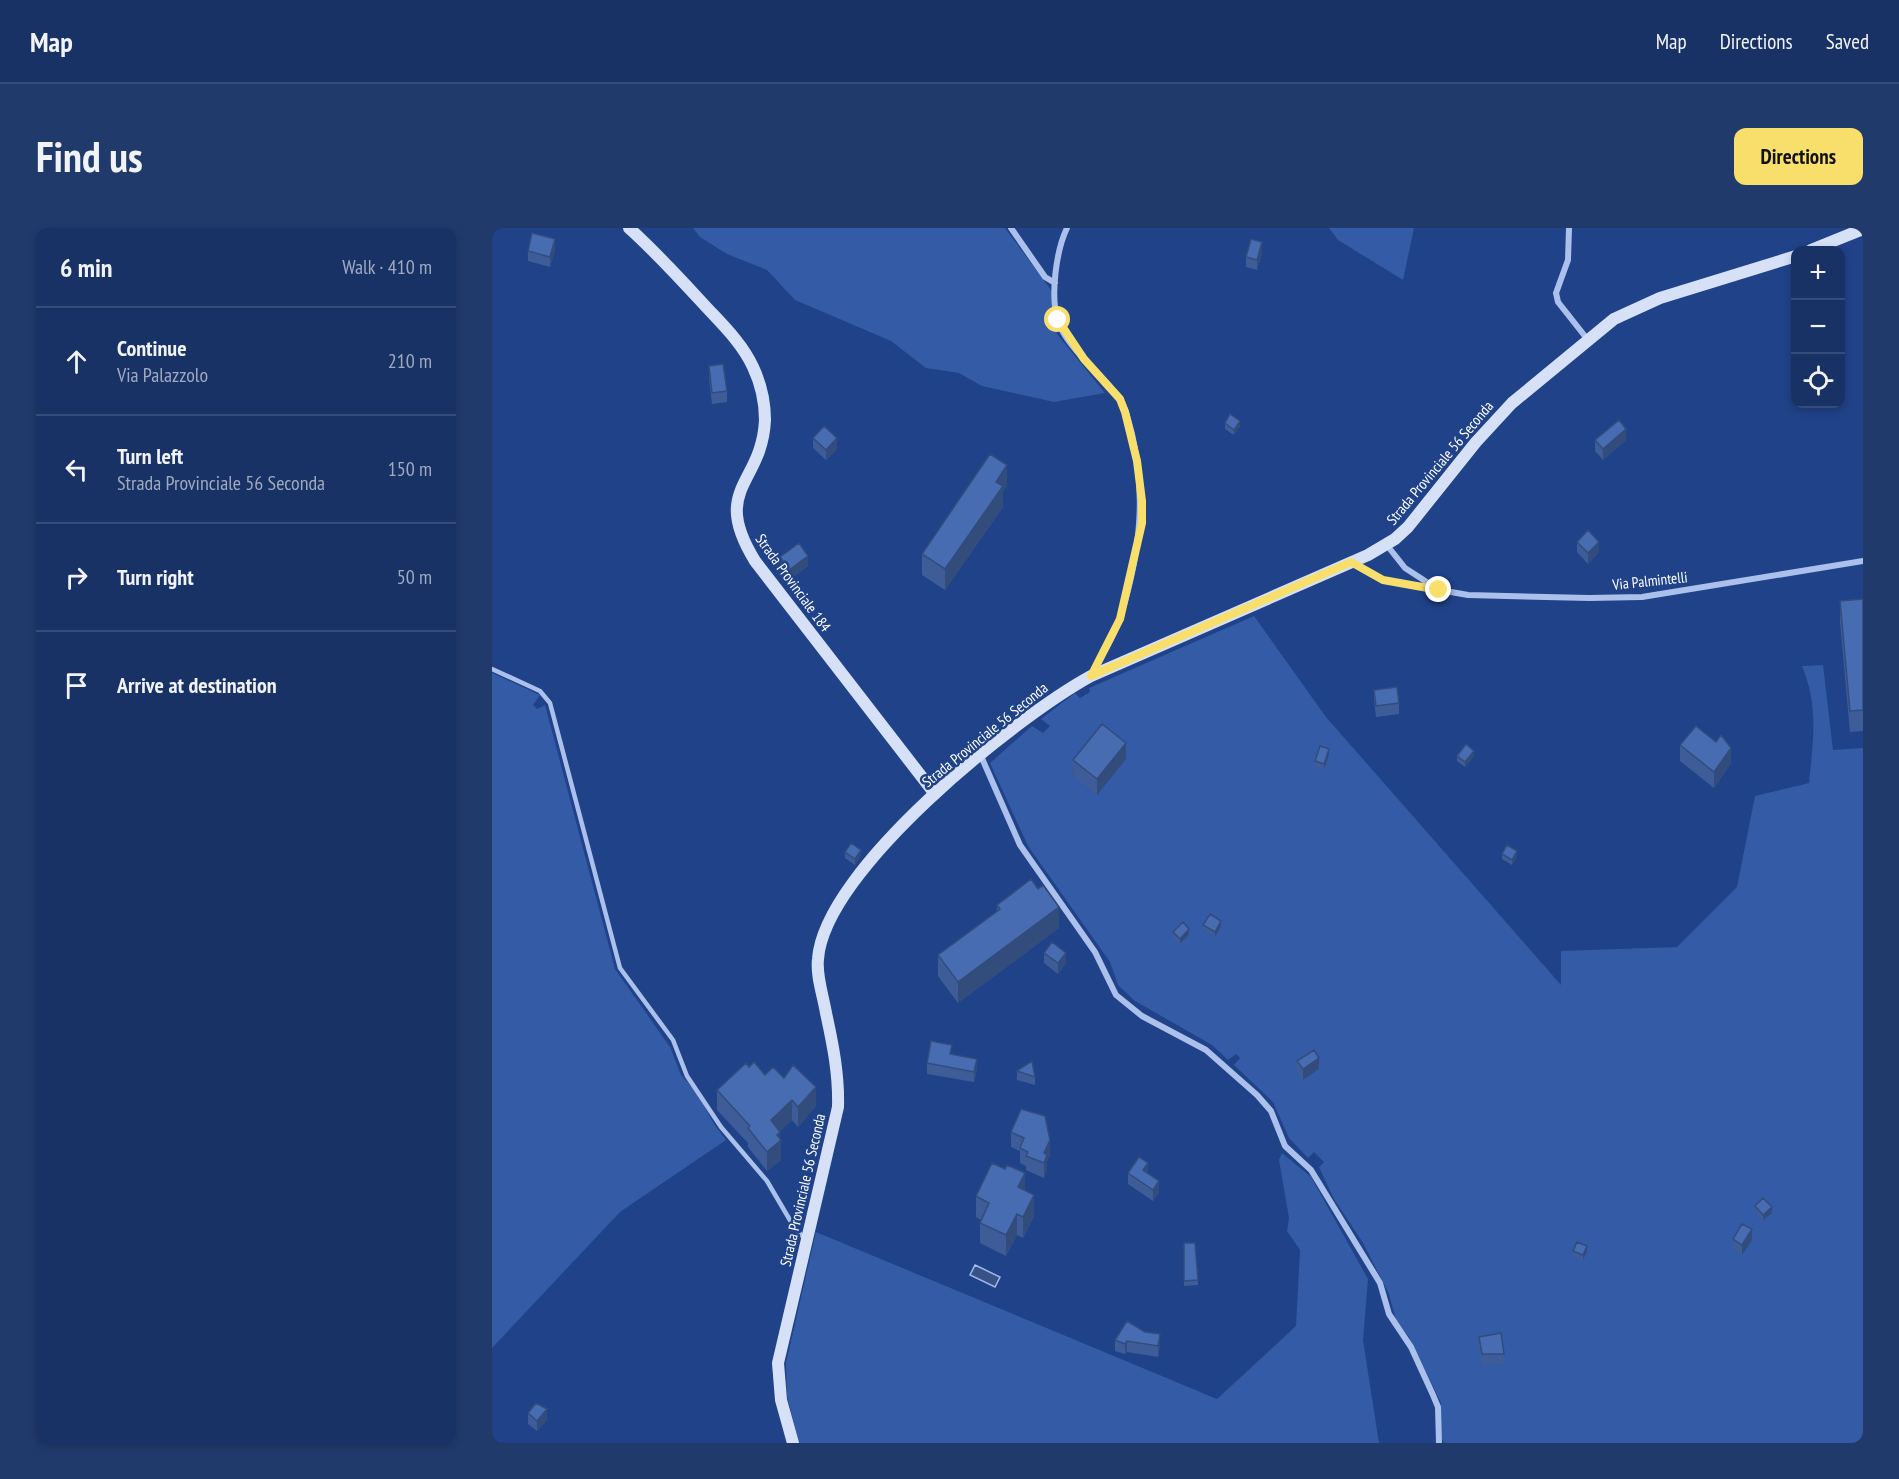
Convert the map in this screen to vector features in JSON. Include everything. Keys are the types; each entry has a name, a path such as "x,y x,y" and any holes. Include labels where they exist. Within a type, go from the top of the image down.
{"street":[{"name":"Strada Provinciale 184","path":"629,228 730,334 753,366 764,400 764,435 761,448 738,493 736,505 738,527 744,543 755,561 935,794"},
{"path":"1011,228 1045,277 1055,283"},
{"path":"1067,228 1059,244 1055,283 1058,320 1066,336 1120,399 1137,461 1142,501 1142,523 1120,619 1091,676"},
{"path":"1569,228 1568,260 1556,293 1558,302 1588,340"},
{"path":"1820,246 1863,228"},
{"name":"Strada Provinciale 56 Seconda","path":"793,1443 781,1400 778,1363 838,1107 837,1064 819,976 818,959 822,937 839,902 873,854 935,794 1059,693 1091,676 1351,562 1395,539 1420,514 1492,423 1588,340 1629,310 1791,258"},
{"path":"1386,544 1405,568 1439,590"},
{"name":"Via Palmintelli","path":"1351,562 1383,580 1468,595 1642,597 1863,561"},
{"path":"981,756 1020,845 1095,952 1116,995 1142,1016 1206,1050 1257,1095 1271,1111 1285,1146 1311,1170 1380,1283 1389,1314 1411,1347 1438,1407 1438,1443"}],"lane":[{"path":"492,669 540,691 550,704 620,968 673,1040 687,1076 721,1127 767,1181 794,1227 806,1240"}],"shaded area":[{"path":"693,228 1005,228 1051,290 1052,320 1057,334 1105,393 1054,402 982,386 959,373 926,368 891,341 795,300 767,270 727,254 700,237"},
{"path":"1329,228 1414,228 1403,280 1338,240"},
{"path":"1254,616 1326,717 1561,985 1561,951 1677,947 1737,887 1755,796 1809,783 1813,710 1802,666 1823,665 1833,750 1863,748 1863,1443 1444,1443 1440,1434 1441,1403 1409,1337 1396,1320 1389,1294 1363,1243 1334,1199 1319,1167 1324,1162 1314,1152 1308,1158 1289,1138 1273,1102 1234,1065 1240,1058 1236,1054 1228,1060 1212,1045 1135,1001 1118,985 1110,962 1028,846 990,763 1032,726 1043,733 1050,726 1041,719 1075,693 1080,698 1090,692 1089,688"},
{"path":"492,673 540,695 533,705 537,709 545,705 615,969 670,1047 681,1075 697,1093 714,1124 726,1140 620,1212 492,1348"},
{"path":"1282,1153 1311,1177 1368,1279 1363,1340 1379,1443 799,1443 787,1396 786,1363 816,1232 1217,1399 1296,1326 1300,1250 1287,1231 1289,1218 1279,1160"},
{"path":"975,1265 1000,1277 995,1287 970,1275"}],"building":[{"path":"532,233 555,239 550,257 528,251"},
{"path":"1251,239 1262,242 1257,260 1246,257"},
{"path":"723,364 727,391 712,393 709,366"},
{"path":"1230,414 1240,421 1234,430 1225,423"},
{"path":"1619,420 1626,429 1603,449 1595,440"},
{"path":"824,426 837,438 826,450 813,438"},
{"path":"990,454 1007,465 996,482 1003,486 945,569 922,554"},
{"path":"1588,530 1599,542 1588,553 1577,542"},
{"path":"799,543 808,556 789,570 780,557"},
{"path":"1863,599 1863,710 1850,711 1840,601"},
{"path":"1397,687 1399,703 1376,706 1374,690"},
{"path":"1102,724 1126,743 1097,779 1073,760"},
{"path":"1696,726 1716,742 1721,735 1731,748 1714,772 1680,745"},
{"path":"1466,744 1474,751 1465,762 1457,756"},
{"path":"1320,746 1329,749 1324,764 1315,761"},
{"path":"851,843 861,850 855,859 845,852"},
{"path":"1507,845 1517,851 1512,860 1502,854"},
{"path":"1031,879 1038,889 1043,885 1059,907 958,982 938,955 1000,909 997,905"},
{"path":"1210,914 1221,921 1215,932 1203,925"},
{"path":"1183,922 1189,929 1180,939 1173,932"},
{"path":"1052,942 1066,953 1058,963 1044,953"},
{"path":"931,1041 952,1045 950,1054 977,1059 974,1072 927,1063"},
{"path":"1314,1050 1319,1058 1303,1069 1297,1061"},
{"path":"1032,1061 1035,1077 1017,1071"},
{"path":"754,1062 765,1075 773,1067 784,1078 793,1065 816,1087 798,1107 792,1100 771,1120 780,1132 777,1135 781,1140 767,1152 748,1128 750,1126 717,1090 746,1063 749,1067"},
{"path":"1021,1109 1045,1116 1050,1140 1044,1153 1047,1155 1044,1163 1026,1156 1028,1152 1020,1148 1024,1138 1011,1132"},
{"path":"1139,1157 1148,1163 1143,1170 1159,1181 1153,1190 1128,1173"},
{"path":"992,1163 1005,1169 1007,1165 1025,1173 1018,1187 1034,1195 1023,1217 1017,1214 1006,1235 980,1223 989,1203 976,1196"},
{"path":"1763,1198 1772,1207 1763,1215 1755,1206"},
{"path":"1742,1224 1752,1229 1742,1245 1733,1239"},
{"path":"1577,1242 1587,1246 1583,1255 1573,1251"},
{"path":"1184,1243 1195,1243 1198,1280 1184,1281"},
{"path":"1127,1321 1145,1332 1160,1334 1158,1346 1127,1341 1125,1344 1115,1340"},
{"path":"1501,1333 1504,1354 1482,1354 1479,1337"},
{"path":"536,1403 547,1409 537,1421 528,1413"}],"route":[{"path":"1058,320 1066,336 1084,359 1120,399 1137,461 1142,501 1142,523 1120,619 1091,676 1351,562 1383,580 1405,586 1439,590"}]}
